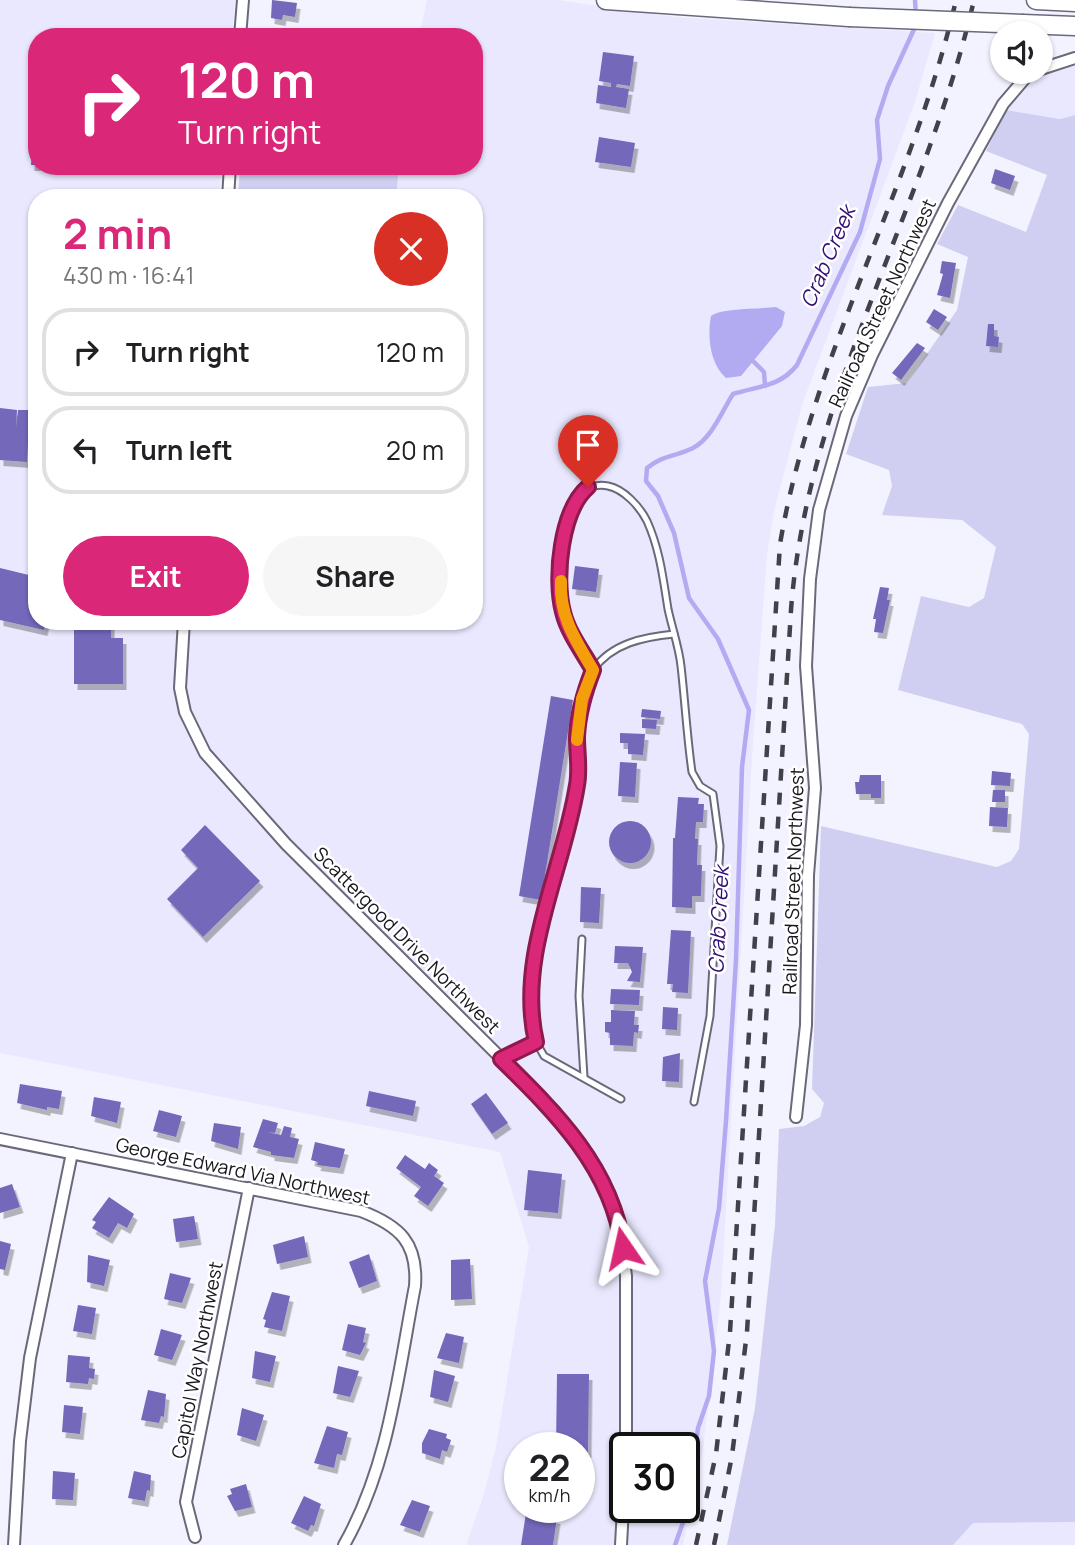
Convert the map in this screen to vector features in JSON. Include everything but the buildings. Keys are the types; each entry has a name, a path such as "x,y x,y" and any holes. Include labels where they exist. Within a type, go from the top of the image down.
{"main road":[{"path":"606,0 741,5 849,17 1075,26"},
{"path":"1036,0 1075,2"}],"street":[{"path":"241,28 243,0"},
{"path":"1053,65 1075,58"},
{"name":"Railroad Street Northwest","path":"796,1117 806,1025 808,875 816,788 806,666 810,579 819,510 846,416 872,355 948,202 1003,104 1020,84"},
{"name":"Scattergood Drive Northwest","path":"183,630 180,688 185,712 205,753 286,844 556,1113 601,1177 619,1221 627,1287 626,1432"},
{"name":"George Edward Via Northwest","path":"0,1139 361,1211 383,1219 404,1239 416,1265 385,1440 362,1513 344,1545"},
{"path":"14,1545 20,1441 30,1358 72,1153"},
{"name":"Capitol Way Northwest","path":"195,1538 186,1502 249,1188"},
{"path":"621,1545 622,1523"}],"lane":[{"path":"593,670 568,626 560,590 570,511 577,497 588,487 600,485 614,487 645,518 657,547 681,665 692,772 700,786 713,794 720,846 710,1016 694,1102"},
{"path":"621,1099 544,1056 532,1027 534,967 545,909 570,826 578,782 577,737 582,699 593,670 610,652 631,641 674,634"},
{"path":"582,939 579,996 584,1077"},
{"path":"501,1059 536,1042"}],"shaded area":[{"path":"0,0 235,0 233,28 28,28 28,175 220,175 220,189 28,189 28,630 483,630 483,189 397,189 398,175 483,175 483,28 421,28 427,0 558,0 674,17 935,33 915,102 802,405 774,511 767,555 752,757 721,1295 700,1463 700,1432 609,1432 609,1523 688,1523 683,1545 466,1545 484,1494 496,1447 529,1247 500,1152 0,1053"},
{"path":"1075,64 1075,115 1060,119 1006,110 1030,84 1053,84 1053,72"},
{"path":"1006,110 1060,119 1075,115 1075,1522 973,1523 953,1545 727,1545 755,1408 775,1225 779,1129 804,1126 820,1117 824,1103 812,1089 821,826 997,867 1011,861 1019,849 1029,734 1022,724 898,690 921,596 969,607 984,598 996,547 962,520 882,515 892,486 889,470 846,454 868,387 907,383 957,310 968,257 937,244 958,205 1026,232 1047,175 986,151"},
{"path":"239,175 398,175 397,189 239,189"},
{"path":"776,307 785,312 782,326 741,376 726,378 713,358 709,332 711,316 732,310"},
{"path":"1017,1520 1075,1522 1075,1545 953,1545 972,1523"}],"waterway":[{"name":"Crab Creek","path":"915,0 916,17"},
{"name":"Crab Creek","path":"675,1545 686,1514 698,1428 709,1396 714,1351 705,1281 719,1208 726,1121 736,960 742,767 749,710 718,639 689,598 674,533 658,496 646,481 647,468 700,444 733,394 776,382 797,365 860,232 880,159 877,120 888,86 916,25"},
{"name":"Crab Creek","path":"754,362 764,372 765,386"}],"railway":[{"path":"696,1545 716,1454 730,1332 780,544 795,474 815,405 915,137 956,0"},
{"path":"714,1545 732,1456 747,1332 791,610 801,531 820,453 843,377 927,153 953,77 974,0"}],"slow traffic":[{"path":"561,581 562,610 593,670 582,699 577,740"}],"route":[{"path":"588,487 577,497 570,511 560,590 562,610 568,626 593,670 582,699 577,737 578,782 570,826 545,909 534,967 532,1027 536,1042 501,1059 556,1113 601,1177 619,1221 623,1248"}]}
